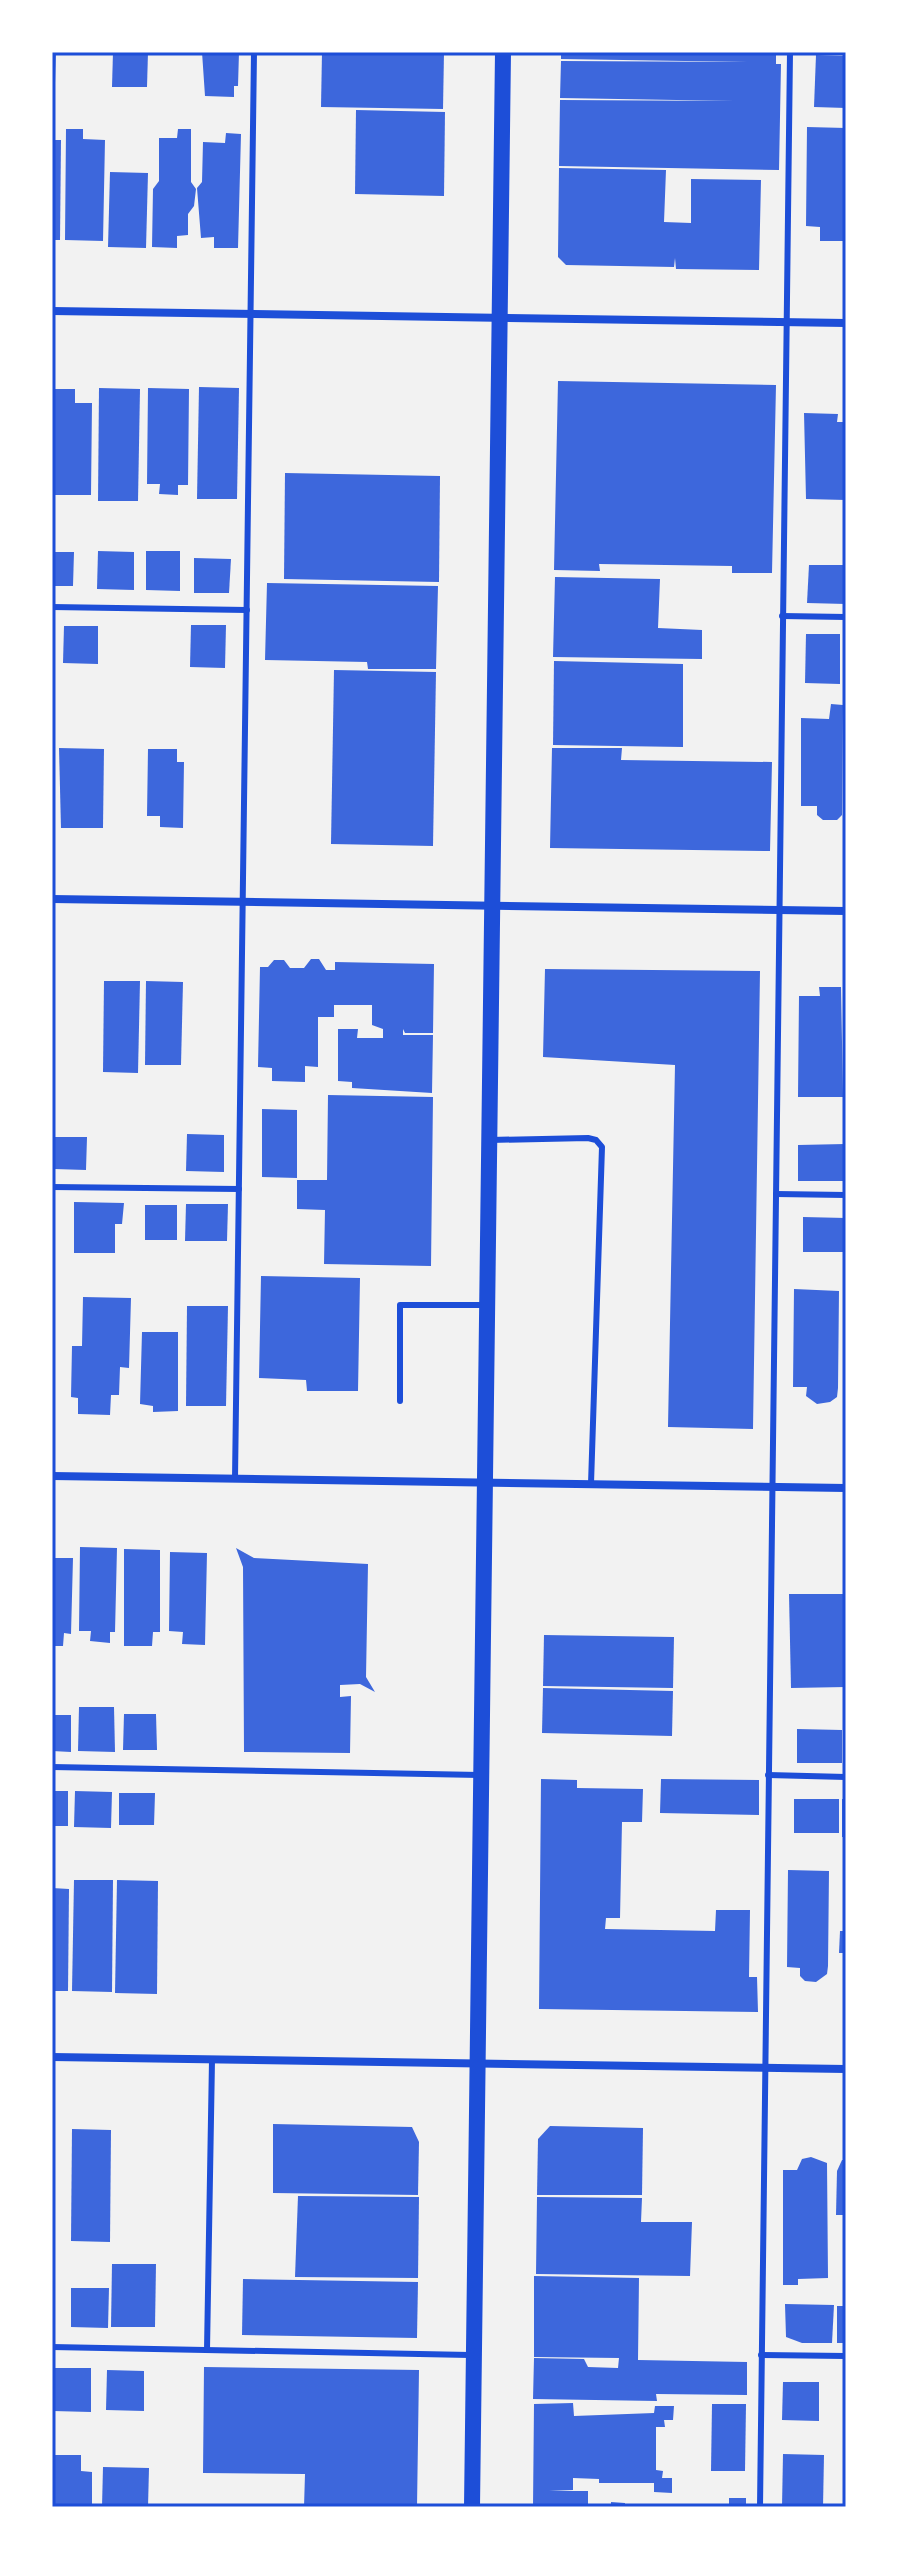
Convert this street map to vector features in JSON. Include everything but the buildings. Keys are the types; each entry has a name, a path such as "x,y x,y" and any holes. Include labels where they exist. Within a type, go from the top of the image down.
{"main road":[{"path":"472,2507 503,52"}],"street":[{"path":"52,311 846,323"},
{"path":"52,899 846,911"},
{"path":"52,1476 846,1488"},
{"path":"52,2057 846,2069"}],"lane":[{"path":"235,1479 254,52"},
{"path":"760,2507 790,52"},
{"path":"52,607 247,610"},
{"path":"782,616 846,617"},
{"path":"490,1140 588,1138 596,1140 602,1147 591,1484"},
{"path":"52,1187 239,1189"},
{"path":"776,1194 846,1195"},
{"path":"400,1401 400,1305 488,1305"},
{"path":"52,1767 481,1775"},
{"path":"768,1775 846,1777"},
{"path":"207,2350 212,2060"},
{"path":"52,2347 474,2355"},
{"path":"761,2355 846,2356"}]}
